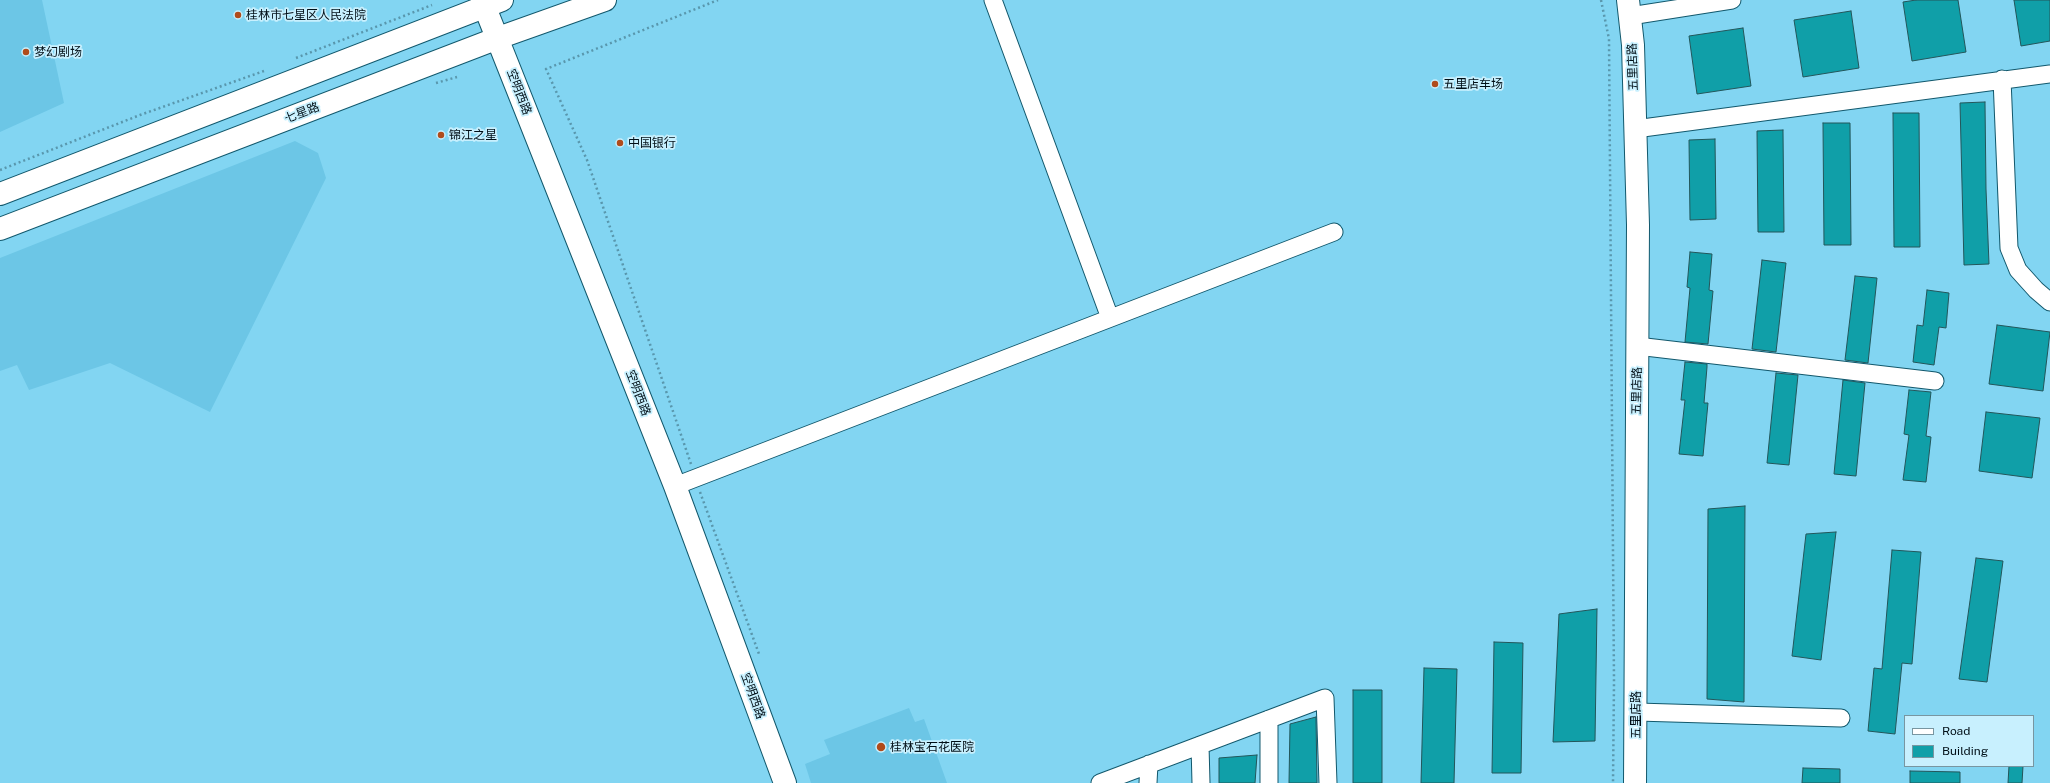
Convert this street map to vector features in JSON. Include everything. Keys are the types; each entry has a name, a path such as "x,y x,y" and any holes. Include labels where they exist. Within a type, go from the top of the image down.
{"main road":[{"name":"七星路","path":"0,229 498,38 606,0"},
{"name":"空明西路","path":"490,2 498,38 675,486 785,783"},
{"path":"0,194 490,2"},
{"name":"五里店路","path":"1629,8 1636,129 1638,225 1637,712 1635,783"}],"street":[{"path":"993,0 1110,318"},
{"path":"1629,8 1732,0"},
{"path":"1636,129 2002,79 2050,74"},
{"path":"2002,79 2009,248 2018,270 2036,290 2050,302"},
{"path":"675,486 1334,232"},
{"path":"1637,346 1935,381"},
{"path":"1100,783 1325,698 1328,783"},
{"path":"1637,712 1841,718"},
{"path":"1269,719 1269,783"},
{"path":"1200,745 1201,783"},
{"path":"1148,783 1149,764"}],"path":[{"path":"718,0 546,69 587,160 696,478 759,656"},
{"path":"1601,0 1609,39 1610,78 1614,682 1613,783"},
{"path":"292,60 432,5"},
{"path":"0,170 270,68"}],"shaded area":[{"name":"梦幻剧场","path":"0,0 42,0 64,103 0,132"},
{"path":"295,141 318,153 326,178 210,412 110,363 29,390 17,365 0,371 0,258"},
{"name":"桂林宝石花医院","path":"909,708 915,722 924,719 947,783 811,783 805,764 830,754 824,740"}],"building":[{"path":"1916,0 1958,0 1966,52 1912,61 1903,2"},
{"path":"2014,0 2050,0 2050,41 2021,46"},
{"path":"1851,11 1859,68 1803,77 1794,20"},
{"path":"1743,28 1751,86 1697,94 1689,36"},
{"path":"1985,102 1989,264 1964,265 1960,103"},
{"path":"1893,113 1919,113 1920,247 1894,247"},
{"path":"1823,123 1850,123 1851,245 1824,245"},
{"path":"1783,130 1784,232 1758,232 1757,131"},
{"path":"1715,139 1716,219 1690,220 1689,140"},
{"path":"1690,252 1712,254 1709,290 1713,291 1708,344 1685,342 1690,288 1687,287"},
{"path":"1762,260 1786,263 1776,352 1752,349"},
{"path":"1855,276 1877,278 1868,363 1845,360"},
{"path":"1927,290 1949,293 1946,328 1939,327 1934,365 1913,362 1917,325 1923,326"},
{"path":"1997,325 2050,332 2043,391 1989,384"},
{"path":"1685,362 1707,364 1704,403 1708,403 1703,456 1679,454 1685,400 1681,400"},
{"path":"1776,373 1798,375 1789,465 1767,463"},
{"path":"1843,380 1865,383 1856,476 1834,474"},
{"path":"1909,390 1931,392 1926,436 1931,437 1926,482 1903,480 1909,435 1904,434"},
{"path":"1986,412 2040,418 2032,478 1979,471"},
{"path":"1745,506 1744,702 1707,699 1708,509"},
{"path":"1836,532 1821,660 1792,656 1806,534"},
{"path":"1892,550 1921,552 1912,664 1902,663 1895,734 1868,731 1874,668 1882,669"},
{"path":"1976,558 2003,561 1987,682 1959,679"},
{"path":"1597,609 1595,741 1553,742 1559,614"},
{"path":"1494,642 1523,643 1521,773 1492,773"},
{"path":"1424,668 1457,669 1454,783 1421,783"},
{"path":"1353,690 1382,690 1382,783 1353,783"},
{"path":"1316,717 1317,783 1289,783 1290,724"},
{"path":"1257,755 1255,783 1219,783 1219,758"},
{"path":"2009,767 2023,767 2022,783 2008,783"},
{"path":"1803,768 1840,769 1840,783 1802,783"},
{"path":"1910,771 1960,772 1960,783 1910,783"}],"place":[{"name":"桂林市七星区人民法院","path":"238,15"},
{"name":"梦幻剧场","path":"26,52"},
{"name":"五里店车场","path":"1435,84"},
{"name":"锦江之星","path":"441,135"},
{"name":"中国银行","path":"620,143"},
{"name":"桂林宝石花医院","path":"881,747"}]}
